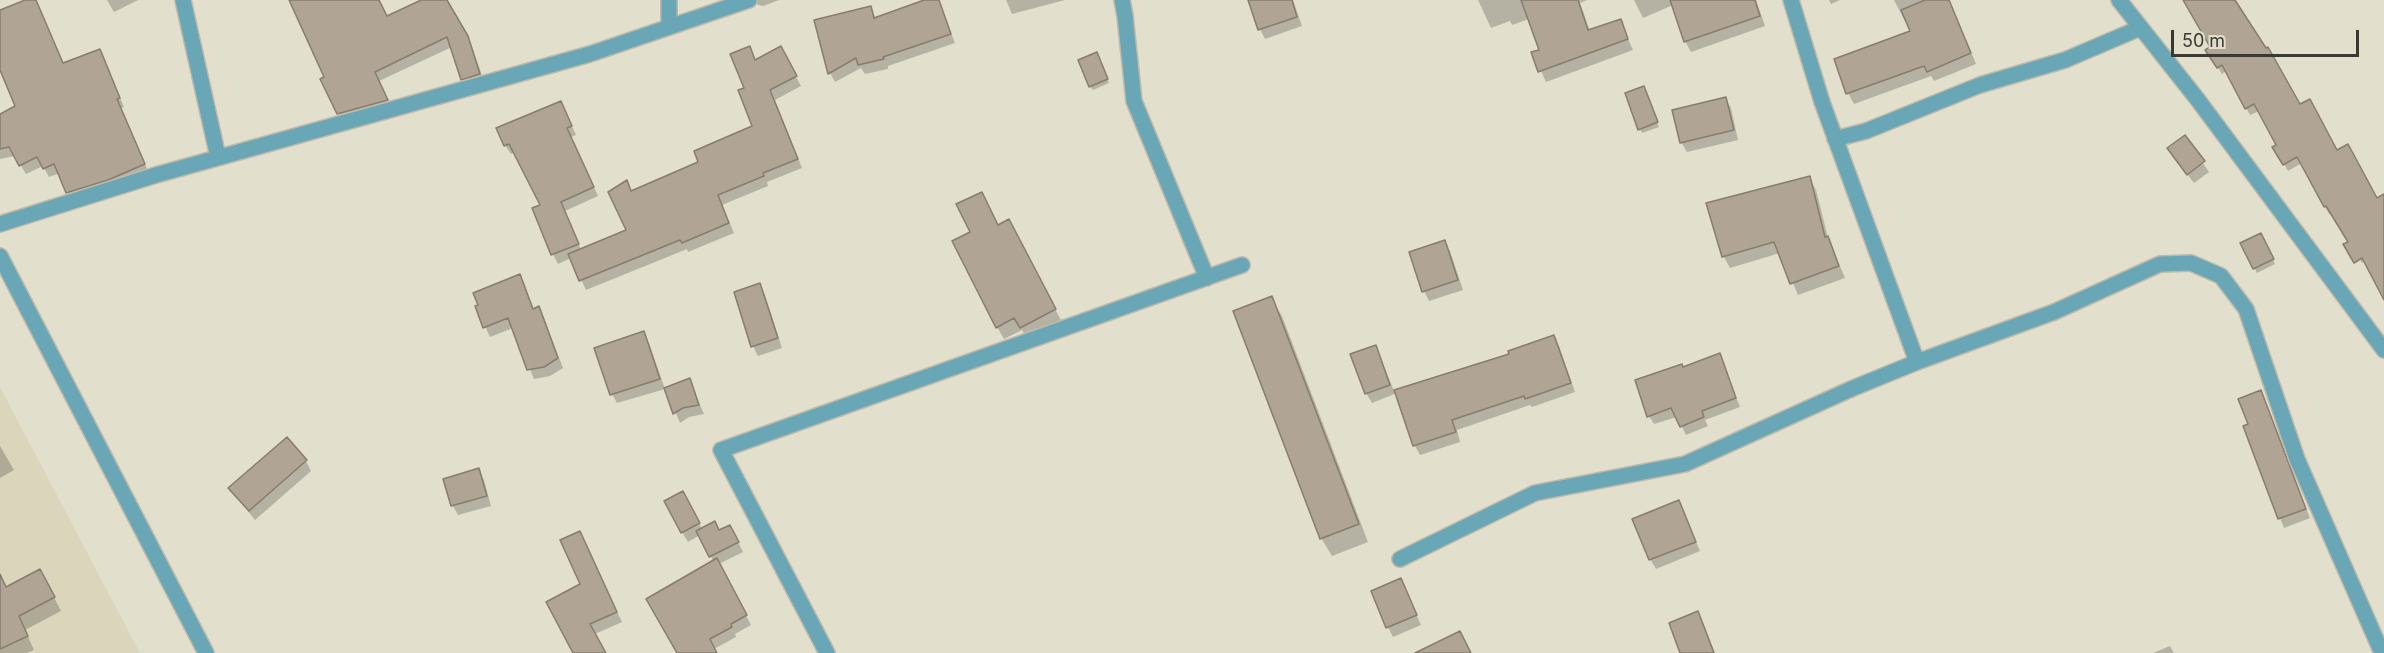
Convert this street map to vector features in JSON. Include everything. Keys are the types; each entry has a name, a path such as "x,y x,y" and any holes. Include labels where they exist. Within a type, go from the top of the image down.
{"street":[{"path":"183,0 218,157"},
{"path":"669,0 669,27"},
{"path":"0,224 218,157 316,132 590,54 749,0"},
{"path":"1122,0 1134,100 1207,278"},
{"path":"1791,0 1835,139 1917,362"},
{"path":"2119,0 2198,100 2384,350"},
{"path":"1835,139 1866,131 1980,86 2065,60 2140,28"},
{"path":"0,256 5,278 206,653"},
{"path":"1400,559 1535,493 1685,464 1917,362 2054,312 2160,264 2191,263 2221,276 2246,309 2297,459 2382,653"},
{"path":"827,653 722,450 1242,265"}],"shaded area":[{"path":"0,387 140,653 0,653"}],"building":[{"path":"25,0 36,0 63,63 100,49 120,98 117,99 145,164 108,180 66,193 54,164 43,169 37,157 19,166 9,147 0,149 0,114 15,106 0,70 0,10"},
{"path":"289,0 379,0 387,16 421,0 447,0 468,36 480,74 461,80 447,37 375,72 388,100 337,114 320,79 324,77"},
{"path":"924,0 939,0 951,34 883,57 884,59 858,65 856,58 828,74 814,20 871,6 874,18"},
{"path":"1248,0 1292,0 1297,17 1258,30"},
{"path":"1521,0 1578,0 1588,30 1621,19 1628,39 1538,72 1531,52 1539,50"},
{"path":"1670,0 1755,0 1760,16 1684,42"},
{"path":"1925,0 1949,0 1971,53 1927,72 1924,66 1846,94 1834,59 1910,31 1901,10"},
{"path":"2183,0 2235,0 2266,48 2268,47 2300,104 2310,99 2337,150 2348,144 2377,198 2384,194 2384,300 2362,258 2354,263 2343,244 2348,242 2326,206 2324,207 2297,157 2283,165 2272,147 2276,145 2254,104 2245,109 2222,65 2217,68 2205,50 2210,47"},
{"path":"750,46 755,60 781,46 797,76 770,90 798,159 718,195 729,223 682,243 680,240 579,281 568,254 626,230 608,192 627,180 631,191 698,162 694,151 752,126 738,90 744,88 730,54"},
{"path":"1097,52 1108,79 1089,87 1078,60"},
{"path":"1644,86 1658,122 1638,130 1625,93"},
{"path":"1726,97 1734,130 1680,143 1672,110"},
{"path":"561,101 572,126 567,128 594,187 561,202 579,244 551,255 532,208 540,205 509,144 504,146 496,128"},
{"path":"2185,135 2205,161 2187,175 2167,148"},
{"path":"1810,176 1825,237 1828,236 1839,266 1790,284 1774,242 1722,257 1706,203"},
{"path":"982,192 998,225 1009,219 1056,309 1020,328 1014,318 996,328 952,241 970,232 956,204"},
{"path":"2261,233 2274,259 2253,269 2240,243"},
{"path":"1445,240 1458,280 1422,292 1409,252"},
{"path":"520,274 533,309 539,306 558,358 544,367 527,370 508,318 483,328 473,293"},
{"path":"760,283 778,338 751,347 734,292"},
{"path":"1272,296 1359,524 1320,539 1233,311"},
{"path":"644,331 660,379 610,395 594,348"},
{"path":"1554,335 1571,383 1452,420 1456,432 1413,446 1394,390 1509,354 1508,351"},
{"path":"1376,345 1390,385 1365,394 1350,354"},
{"path":"1720,353 1736,398 1702,411 1704,417 1680,427 1671,408 1647,417 1635,380 1682,364 1683,367"},
{"path":"690,378 699,405 683,408 673,414 664,388"},
{"path":"2261,390 2306,509 2278,519 2243,426 2248,424 2238,399"},
{"path":"287,437 307,460 249,511 228,488"},
{"path":"479,468 487,496 451,506 443,479"},
{"path":"683,491 700,523 681,533 664,501"},
{"path":"1679,500 1696,542 1649,560 1632,519"},
{"path":"715,521 719,530 730,525 739,542 709,557 696,531"},
{"path":"580,531 617,612 590,624 606,653 573,653 546,602 580,584 560,540"},
{"path":"717,558 747,615 731,624 732,627 710,639 717,653 677,653 646,599"},
{"path":"40,569 55,597 19,616 28,636 0,649 0,574 6,587"},
{"path":"1401,578 1417,615 1386,628 1371,591"},
{"path":"1698,611 1714,653 1680,653 1669,623"},
{"path":"1460,631 1471,653 1415,653"}]}
